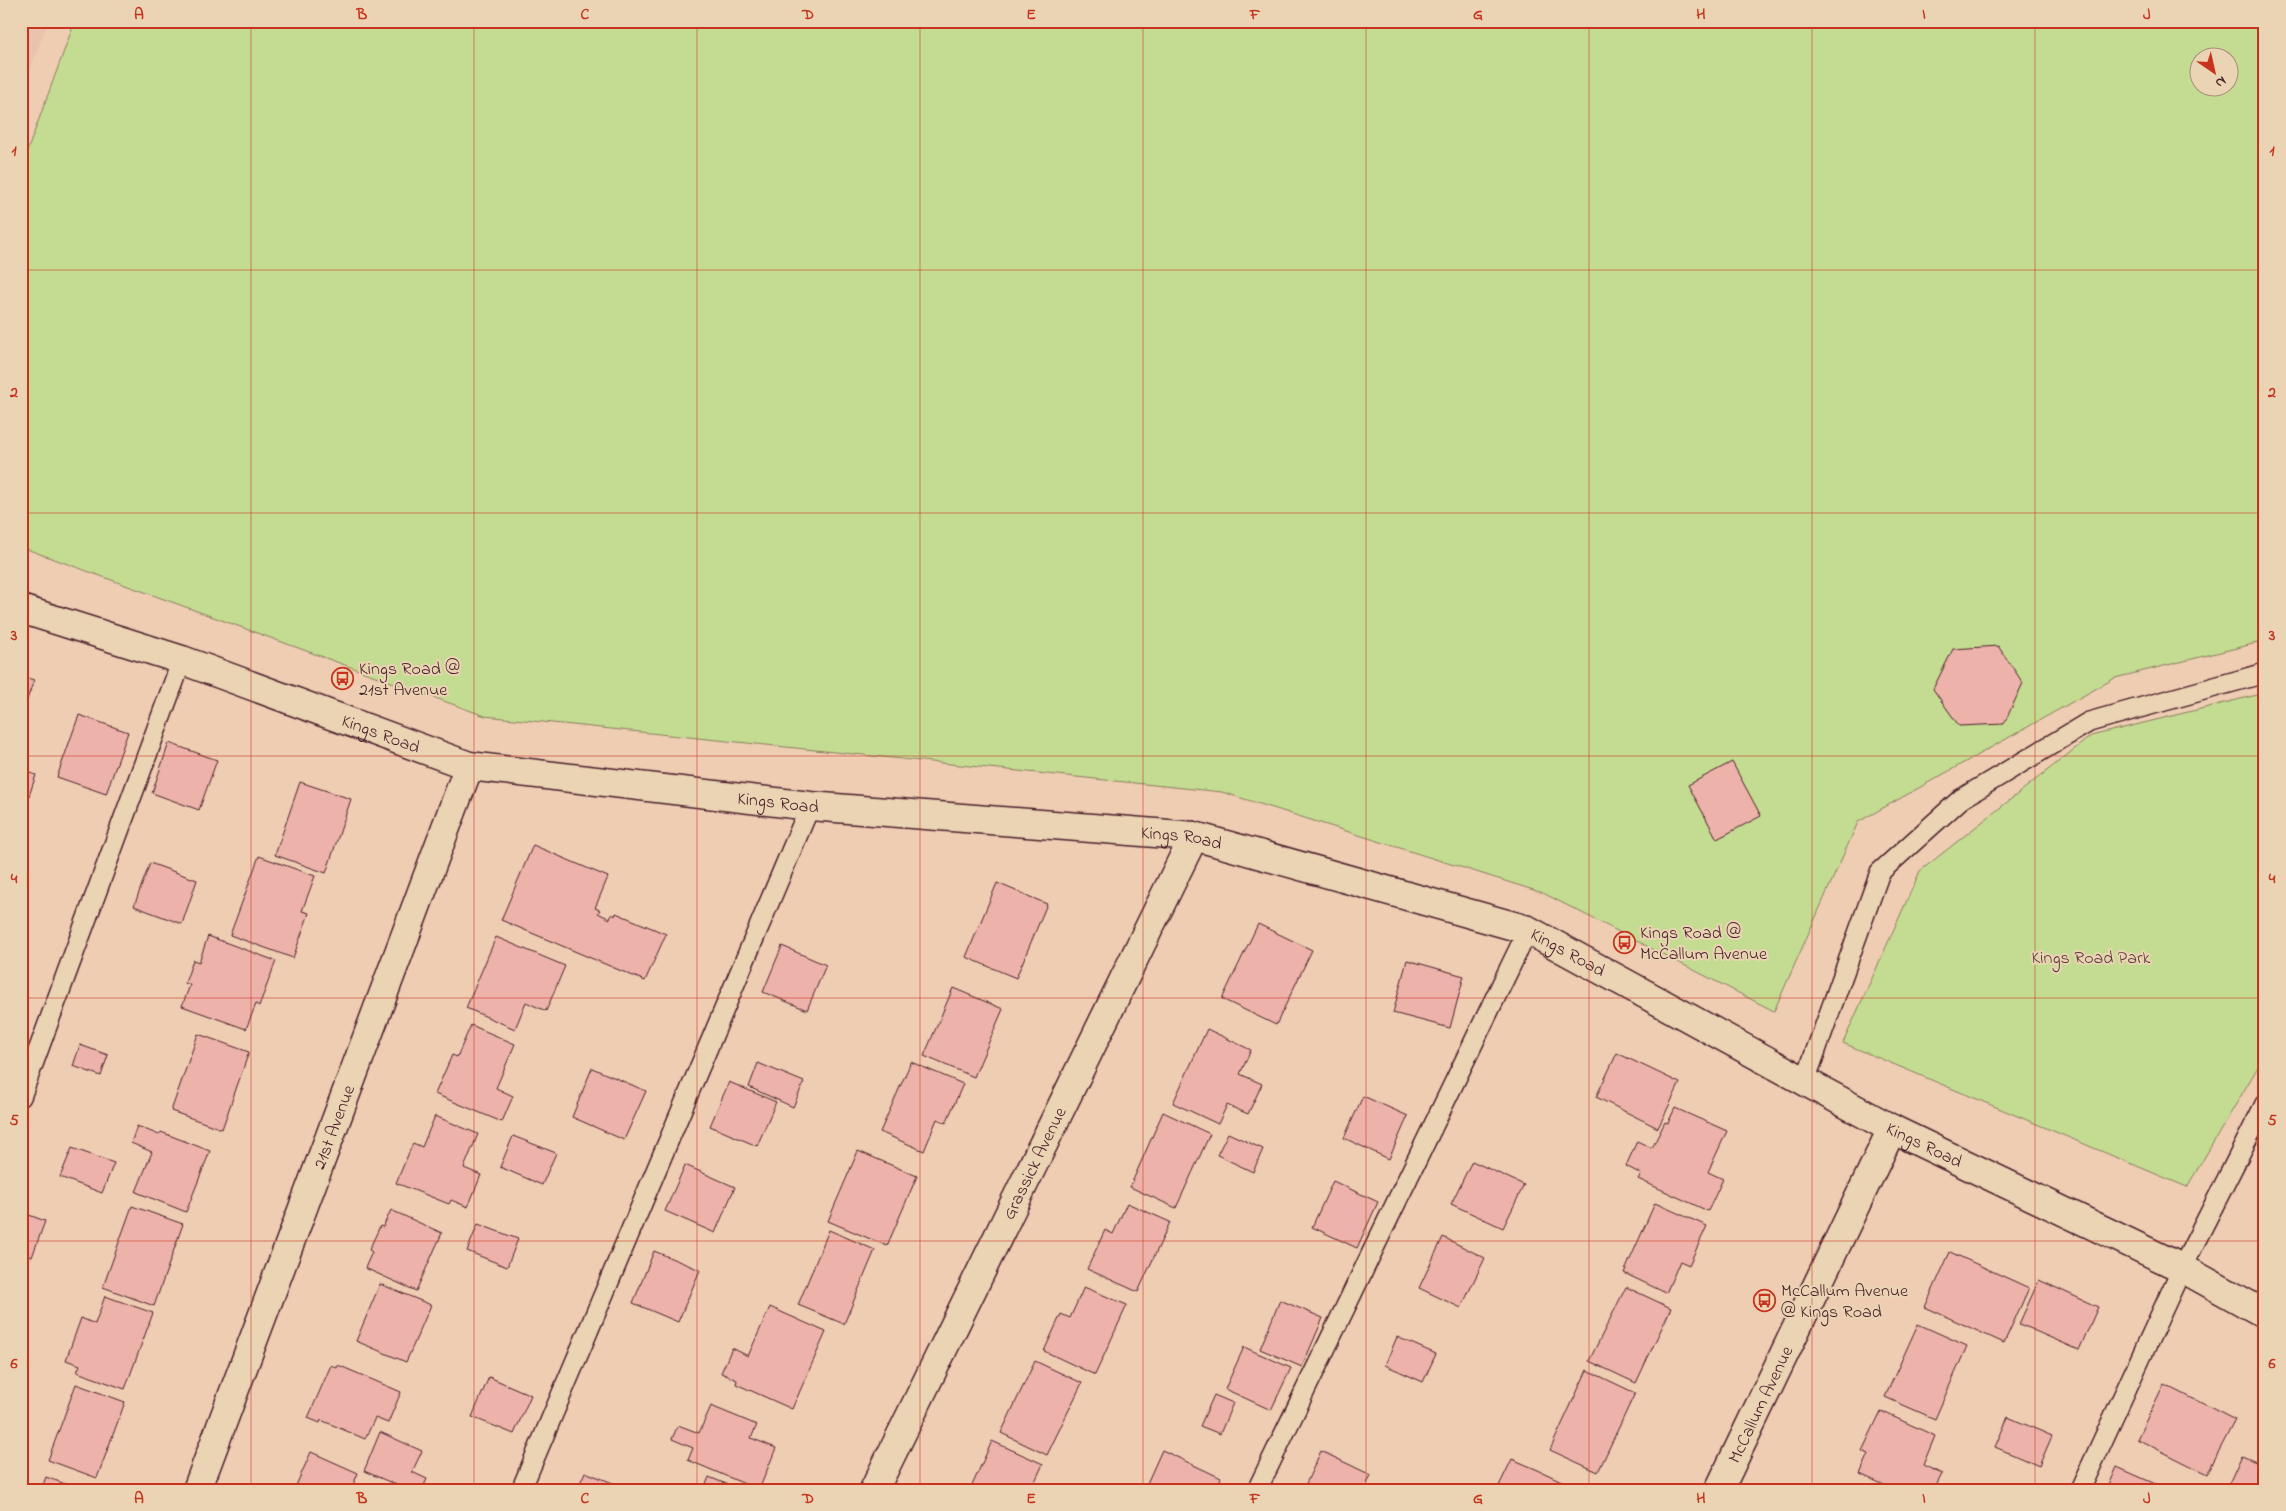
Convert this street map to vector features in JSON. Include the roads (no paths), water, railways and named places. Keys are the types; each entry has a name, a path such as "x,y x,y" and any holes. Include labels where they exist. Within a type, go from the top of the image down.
{"street":[{"name":"Kings Road","path":"21,609 182,660 469,766 810,806 1194,836 1528,930 1892,1129 2182,1268 2265,1314"},
{"name":"21st Avenue","path":"197,1490 469,766"},
{"name":"Grassick Avenue","path":"874,1490 1194,836"},
{"name":"McCallum Avenue","path":"1718,1490 1892,1129"}],"lane":[{"path":"21,1097 182,660"},
{"path":"1805,1082 1880,872 1962,799 2088,722 2265,673"},
{"path":"521,1490 810,806"},
{"path":"1257,1490 1528,930"},
{"path":"2080,1490 2182,1268 2265,1104"}],"place":[{"name":"Kings Road @ 21st Avenue","path":"343,678"},
{"name":"Kings Road @ McCallum Avenue","path":"1624,942"},
{"name":"McCallum Avenue @ Kings Road","path":"1765,1300"}],"park label":[{"name":"Kings Road Park","path":"2091,957"}]}
